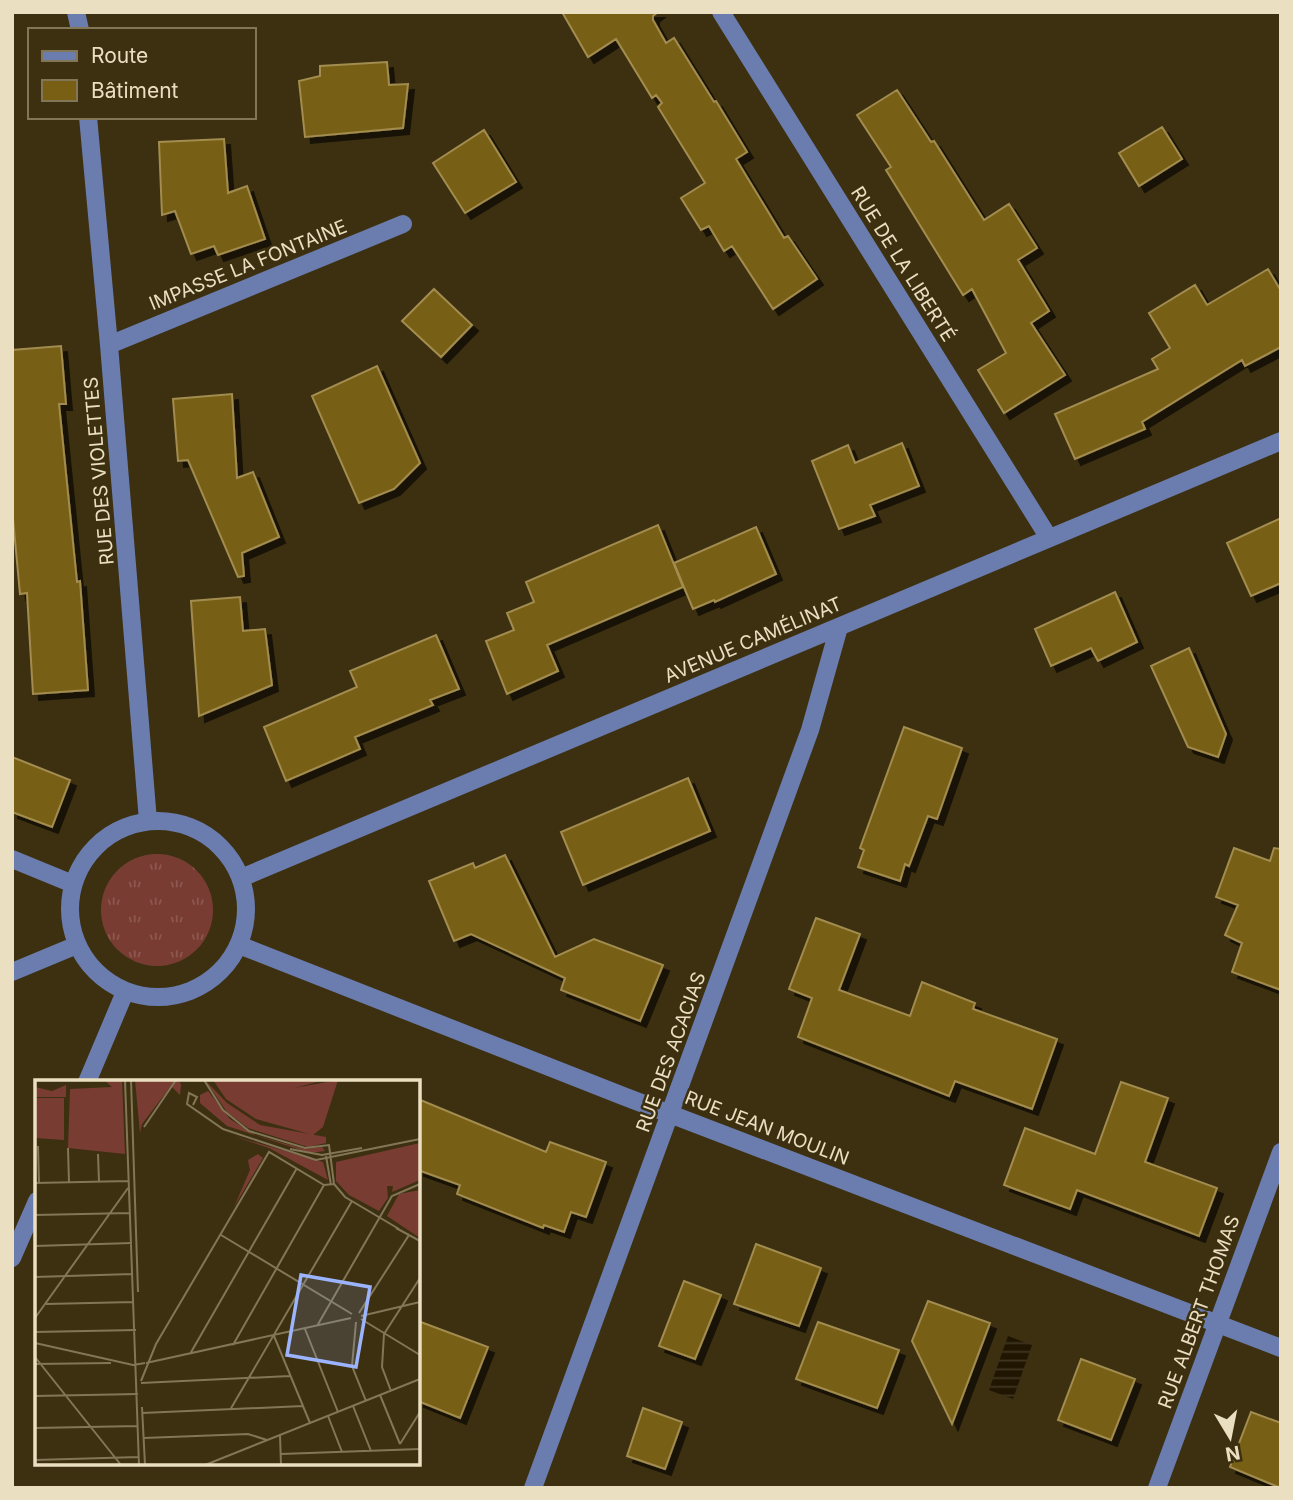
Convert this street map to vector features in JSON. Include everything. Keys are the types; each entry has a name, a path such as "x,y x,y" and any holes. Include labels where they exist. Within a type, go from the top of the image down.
{"street":[{"name":"RUE DE LA LIBERTÉ","path":"721,12 1049,538"},
{"name":"RUE DES VIOLETTES","path":"88,119 110,345 148,821"},
{"name":"IMPASSE LA FONTAINE","path":"110,345 403,224"},
{"name":"AVENUE CAMÉLINAT","path":"241,878 1281,441"},
{"name":"RUE DES ACACIAS","path":"533,1488 810,730 839,627"},
{"path":"148,821 177,823 204,833 226,853 241,878 246,909 239,945 226,966 205,984 180,995 152,998 125,992 105,981 89,964 77,945 70,925 69,904 73,884 84,860 101,841 123,828 148,821"},
{"path":"12,859 73,884"},
{"path":"12,972 77,945"},
{"name":"RUE JEAN MOULIN","path":"239,945 1281,1349"},
{"path":"88,1080 125,992"},
{"name":"RUE ALBERT THOMAS","path":"1157,1488 1281,1152"},
{"path":"12,1258 35,1205"}],"green space":[{"path":"157,854 178,858 197,870 209,889 213,910 209,931 197,950 178,962 157,966 136,962 117,950 105,931 101,910 105,889 117,870 136,858"}],"shaded area":[{"path":"1008,1336 1032,1345 1013,1399 989,1390"}],"building":[{"path":"562,12 658,12 653,16 653,20 666,43 674,38 714,102 716,101 747,152 736,159 784,238 788,236 817,279 773,309 732,246 724,251 709,226 701,230 681,198 705,183 658,107 662,103 656,95 652,98 616,39 588,57"},
{"path":"387,62 389,85 408,84 403,128 305,137 299,81 320,76 320,66"},
{"path":"897,90 931,142 934,141 984,220 1009,204 1037,248 1018,260 1049,311 1031,323 1065,375 1004,413 978,370 1006,353 972,289 963,295 886,170 891,167 857,115"},
{"path":"1162,127 1182,159 1139,186 1119,153"},
{"path":"484,130 516,182 465,213 433,163"},
{"path":"224,139 228,193 247,186 265,239 218,255 214,246 191,254 175,211 162,215 159,142"},
{"path":"1268,269 1281,291 1281,347 1245,366 1242,360 1142,422 1145,429 1075,459 1055,414 1158,369 1152,359 1170,348 1149,313 1195,285 1207,305"},
{"path":"434,289 472,325 441,357 402,321"},
{"path":"61,346 66,404 59,404 77,582 80,581 88,690 33,694 27,593 20,594 12,508 12,350"},
{"path":"377,366 420,463 394,489 359,503 312,396"},
{"path":"232,394 237,478 253,472 279,537 242,553 244,576 238,577 188,460 178,461 173,399"},
{"path":"902,443 919,486 870,505 875,516 839,529 812,461 848,445 855,463"},
{"path":"1281,518 1281,583 1251,596 1227,543"},
{"path":"658,525 683,587 547,645 558,671 507,694 486,641 514,630 507,613 534,602 526,582"},
{"path":"756,527 776,574 693,609 674,563"},
{"path":"1115,592 1137,642 1098,661 1091,648 1051,666 1035,629"},
{"path":"240,597 243,631 265,629 272,685 199,716 191,601"},
{"path":"436,635 459,689 430,700 433,705 355,737 360,749 286,781 264,727 357,687 350,671"},
{"path":"1189,648 1226,734 1218,757 1188,747 1151,666"},
{"path":"904,727 962,748 937,819 928,816 909,866 905,864 900,881 858,867 864,850 860,848"},
{"path":"12,757 70,780 52,827 12,812"},
{"path":"688,778 710,831 583,885 561,832"},
{"path":"1234,848 1270,861 1274,848 1281,849 1281,990 1232,972 1242,943 1225,935 1238,905 1216,897"},
{"path":"505,855 555,957 594,939 663,965 640,1021 561,990 565,978 471,934 454,941 429,881 473,863 475,868"},
{"path":"816,918 860,934 839,990 910,1016 922,982 975,1003 973,1009 1057,1039 1032,1109 955,1081 949,1096 798,1037 812,998 789,989"},
{"path":"1121,1082 1168,1098 1145,1162 1217,1188 1199,1236 1077,1190 1070,1209 1004,1185 1025,1128 1095,1154"},
{"path":"420,1100 546,1152 550,1142 606,1162 586,1217 571,1212 564,1232 544,1225 543,1228 457,1194 460,1185 420,1171"},
{"path":"756,1244 821,1268 799,1326 734,1304"},
{"path":"684,1281 721,1295 695,1359 659,1346"},
{"path":"928,1301 990,1323 952,1424 912,1341"},
{"path":"420,1322 488,1347 460,1418 420,1402"},
{"path":"818,1322 899,1350 877,1408 796,1379"},
{"path":"1081,1359 1135,1379 1111,1440 1058,1420"},
{"path":"643,1408 682,1422 665,1469 627,1456"},
{"path":"1251,1412 1281,1423 1281,1488 1230,1467"}]}
